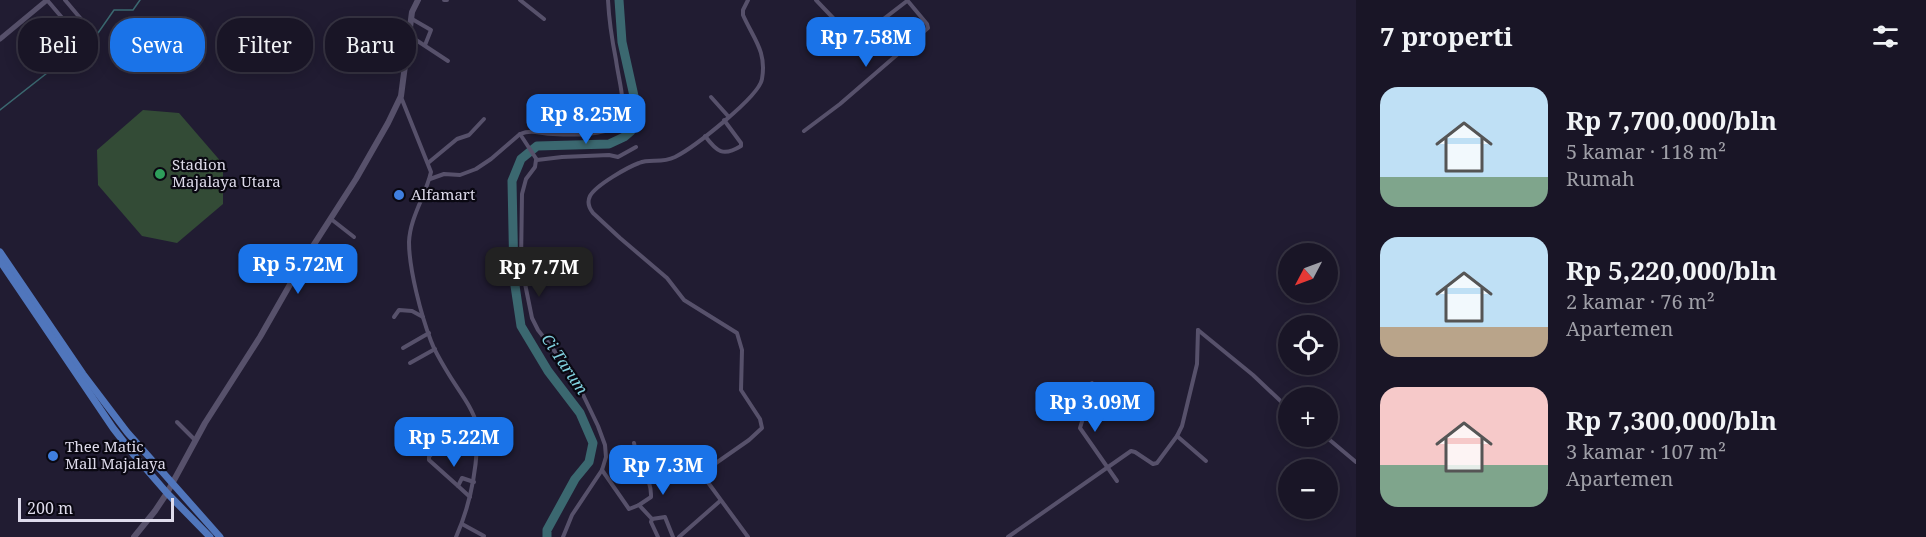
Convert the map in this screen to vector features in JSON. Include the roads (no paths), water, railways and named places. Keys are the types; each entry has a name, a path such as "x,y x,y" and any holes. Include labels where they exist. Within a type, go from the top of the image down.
{"main road":[{"path":"411,18 418,0"},
{"path":"134,537 155,512 167,493 195,441 330,218 357,179 392,117 401,96 404,72"},
{"path":"0,252 83,374 127,432 220,537"},
{"path":"0,261 113,428 167,493 210,537"}],"street":[{"path":"0,39 45,0 61,18"},
{"path":"65,0 81,18"},
{"path":"520,0 544,19"},
{"path":"429,180 444,174 460,176 476,169 529,130 552,134 600,133 620,124 623,113 623,95 614,52 608,0"},
{"path":"748,0 743,15 760,48 763,67 763,76 758,89 705,136 674,157 663,161 638,163 594,191 589,200 593,213 667,278 684,300 730,328 739,337 742,350 741,390 760,419 762,428 705,471 704,477 748,537"},
{"path":"804,131 840,104 928,28 907,0 855,41 816,0"},
{"path":"416,22 431,30 425,45"},
{"path":"416,39 448,61"},
{"path":"401,96 431,172 409,240 410,260 424,317 435,349 475,418 478,434 474,482 456,537"},
{"path":"705,136 714,148 721,152 731,152 741,146 726,118 711,97"},
{"path":"428,163 457,139 469,135 484,119"},
{"path":"520,135 536,159 535,167 526,179 522,194 521,264 532,318 538,330 574,376 605,445 606,457 602,470 572,515 563,537"},
{"path":"536,159 609,155 618,157 636,147"},
{"path":"330,218 354,237"},
{"path":"394,317 399,310 414,312 424,317"},
{"path":"1008,537 1133,451 1155,464 1182,426 1198,356 1198,330 1278,399"},
{"path":"403,348 429,333"},
{"path":"410,363 435,349"},
{"path":"1092,383 1075,397 1084,415 1079,425 1117,481"},
{"path":"177,422 195,441"},
{"path":"1177,436 1206,461"},
{"path":"602,470 629,509 649,499 652,495 650,483 634,443"},
{"path":"1338,447 1356,462"},
{"path":"434,451 429,460 470,496"},
{"path":"458,486 462,478 474,482"},
{"path":"679,537 720,501"},
{"path":"639,505 652,519 651,522 658,537"},
{"path":"652,519 665,517 673,537"},
{"path":"462,524 484,536"},
{"path":"1016,532 1019,537"}],"waterway":[{"path":"0,110 98,33 114,10 133,10 140,0"},
{"name":"Ci Tarum","path":"547,537 547,530 575,479 589,462 593,443 580,413 548,371 521,326 514,279 512,181 521,159 537,146 609,144 631,131 634,122 634,96 622,42 619,0"}],"place":[{"name":"Stadion Majalaya Utara","path":"160,174"},
{"name":"Alfamart","path":"399,195"},
{"name":"Thee Matic Mall Majalaya","path":"53,456"}]}
